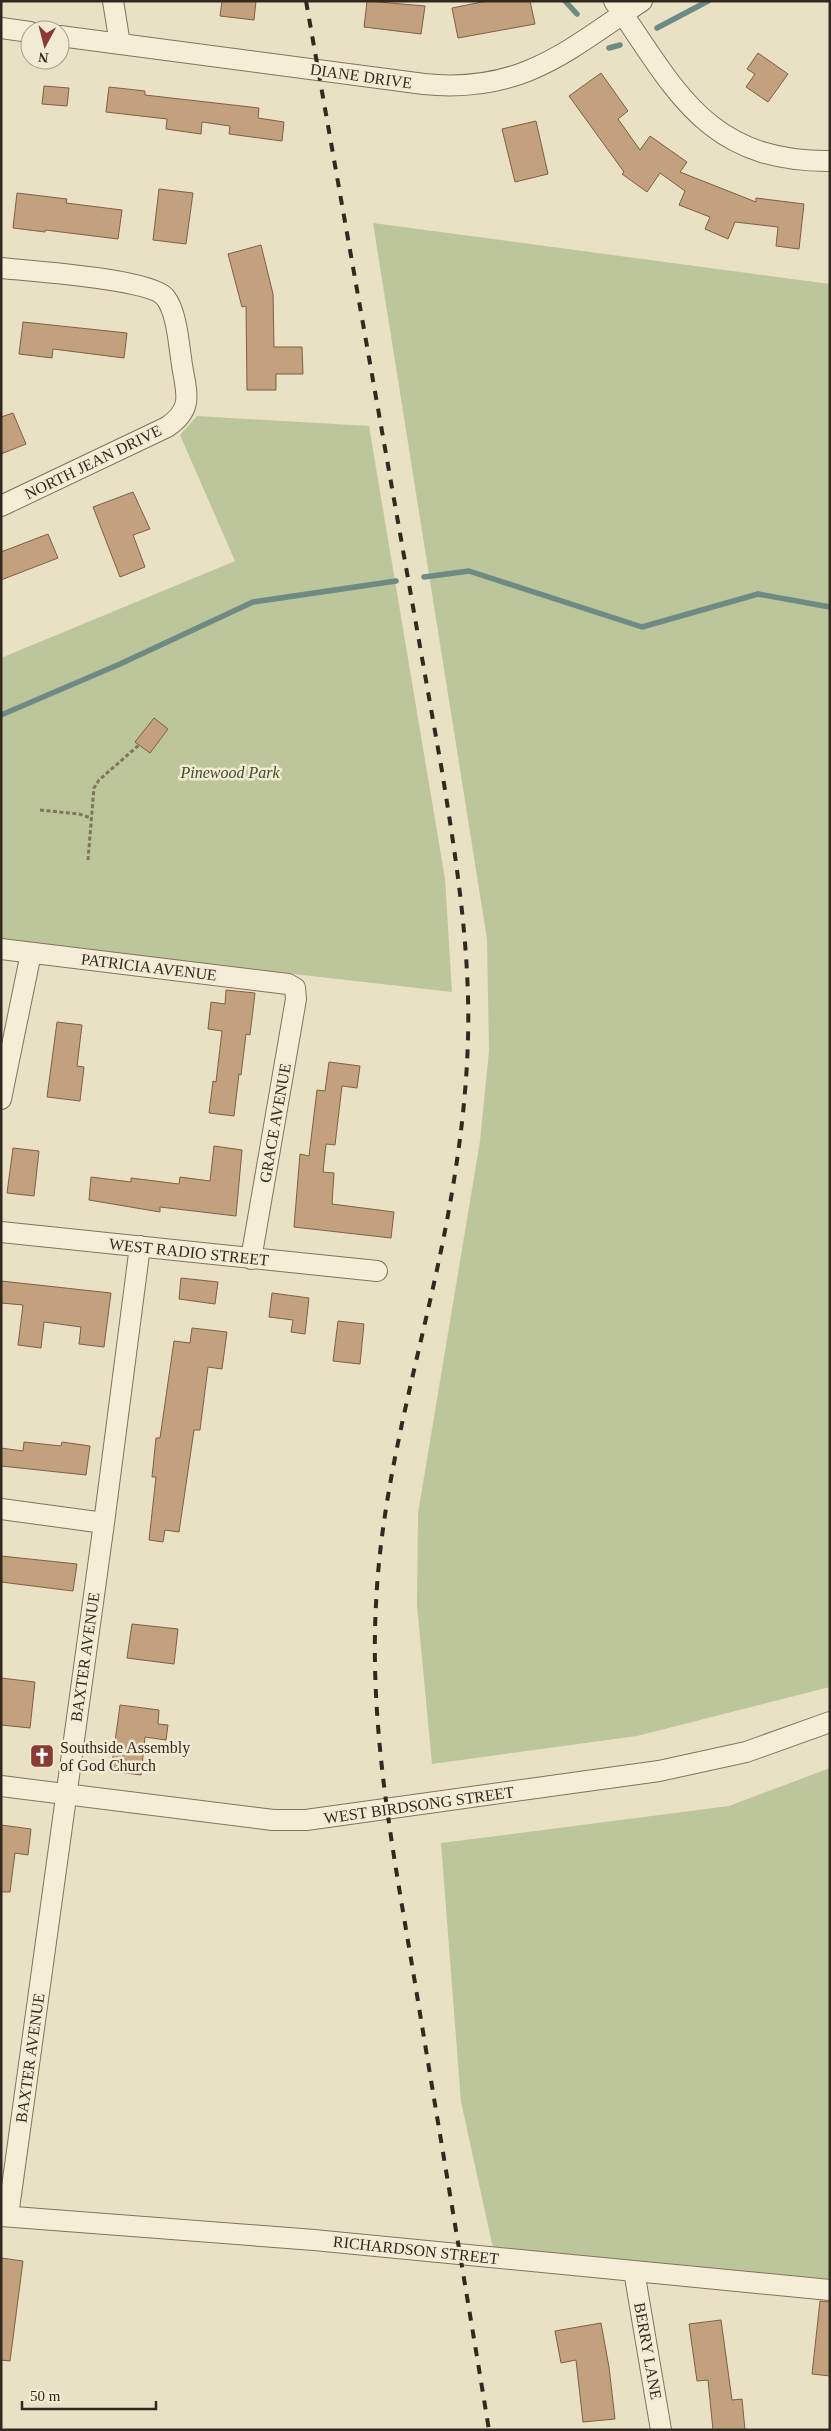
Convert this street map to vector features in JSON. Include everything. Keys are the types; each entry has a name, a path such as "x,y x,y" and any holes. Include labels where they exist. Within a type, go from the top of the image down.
{"street":[{"path":"113,1 120,44"},
{"name":"DIANE DRIVE","path":"70,37 424,84 460,86 513,77 544,66 562,56 618,8 642,1"},
{"path":"618,8 675,91 708,124 741,144 767,154 799,160 830,161"},
{"path":"1,28 20,31"},
{"name":"NORTH JEAN DRIVE","path":"1,268 136,284 153,289 163,296 173,315 186,386 186,402 182,415 155,433 1,506"},
{"name":"PATRICIA AVENUE","path":"1,949 288,984 295,988"},
{"path":"1,1099 31,953"},
{"name":"GRACE AVENUE","path":"251,1259 296,999 295,988"},
{"name":"WEST RADIO STREET","path":"1,1232 377,1271"},
{"name":"BAXTER AVENUE","path":"4,2216 66,1794 140,1246"},
{"path":"1,1510 104,1522"},
{"name":"WEST BIRDSONG STREET","path":"1,1786 273,1820 312,1819 659,1771 746,1752 830,1722"},
{"name":"RICHARDSON STREET","path":"4,2216 314,2240 830,2290"},
{"name":"BERRY LANE","path":"634,2271 661,2430"}],"path":[{"path":"88,860 92,819 92,793 96,784 139,745"},
{"path":"40,810 79,814 92,819"}],"green space":[{"path":"373,223 830,284 830,1687 637,1736 432,1764 417,1605 418,1513 480,1141 489,1051 487,939"},
{"name":"Pinewood Park","path":"197,416 369,426 445,879 452,992 1,941 1,658 235,561 180,435"},
{"path":"830,1768 830,2279 493,2248 461,2102 441,1843 729,1806"}],"building":[{"path":"222,1 256,1 254,20 220,16"},
{"path":"367,1 425,6 421,34 364,27"},
{"path":"487,1 530,1 535,24 458,38 452,8"},
{"path":"758,53 788,74 768,102 746,87 755,74 747,69"},
{"path":"601,73 628,111 618,119 640,150 650,136 687,162 680,172 756,202 756,198 804,204 799,249 776,246 778,227 735,222 728,239 705,229 710,217 679,205 685,191 660,173 647,192 622,174 624,172 569,96"},
{"path":"44,86 69,88 67,106 42,104"},
{"path":"109,87 145,91 145,95 259,108 258,118 284,122 282,141 229,134 230,126 202,122 201,134 166,129 167,119 106,112"},
{"path":"536,121 548,174 515,182 502,129"},
{"path":"159,189 193,193 186,244 153,240"},
{"path":"17,193 67,199 66,203 122,210 118,239 13,228"},
{"path":"261,245 273,294 274,347 302,347 303,374 276,374 276,390 247,390 246,306 242,307 228,254"},
{"path":"23,322 127,333 124,358 53,349 52,358 19,354"},
{"path":"13,413 26,444 1,454 1,417"},
{"path":"133,492 150,529 133,535 145,567 120,577 93,507"},
{"path":"48,534 58,558 1,580 1,552"},
{"path":"154,718 168,729 150,753 135,742"},
{"path":"226,990 255,993 250,1035 246,1034 241,1075 239,1074 234,1116 209,1113 213,1081 216,1082 222,1031 208,1029 211,1002 225,1004"},
{"path":"57,1022 82,1025 77,1066 84,1067 80,1101 47,1097"},
{"path":"329,1062 360,1066 357,1088 342,1086 335,1145 326,1144 323,1172 334,1173 332,1204 394,1212 391,1238 294,1227 300,1154 309,1156 317,1090 325,1091"},
{"path":"214,1146 242,1150 236,1216 160,1207 160,1212 89,1200 91,1177 131,1182 131,1178 179,1184 180,1177 210,1181"},
{"path":"13,1148 39,1151 34,1196 7,1193"},
{"path":"181,1278 218,1282 215,1304 179,1299"},
{"path":"1,1281 111,1293 104,1347 79,1344 81,1327 44,1322 41,1348 18,1345 23,1305 1,1303"},
{"path":"272,1293 309,1298 305,1334 291,1332 293,1320 269,1317"},
{"path":"338,1321 364,1324 360,1364 333,1361"},
{"path":"192,1328 227,1332 222,1369 208,1367 200,1430 194,1430 179,1532 165,1530 163,1542 149,1540 156,1477 152,1477 156,1438 160,1438 174,1341 190,1343"},
{"path":"24,1442 61,1446 62,1442 90,1446 86,1475 1,1466 1,1448 23,1451"},
{"path":"1,1556 77,1564 73,1591 1,1582"},
{"path":"132,1624 178,1629 174,1664 127,1658"},
{"path":"1,1678 35,1682 30,1728 1,1725"},
{"path":"120,1705 159,1710 158,1724 168,1725 166,1740 145,1737 141,1775 111,1771"},
{"path":"1,1825 31,1829 28,1855 15,1853 10,1892 1,1892"},
{"path":"1,2258 23,2261 10,2361 1,2360"},
{"path":"820,2301 830,2302 830,2376 812,2374"},
{"path":"721,2320 732,2400 742,2399 745,2430 713,2430 708,2380 697,2381 689,2324"},
{"path":"601,2323 609,2367 615,2419 583,2422 576,2360 561,2363 555,2331"}],"waterway":[{"path":"565,1 577,14"},
{"path":"657,28 708,1"},
{"path":"609,48 620,45"},
{"path":"424,577 469,571 642,627 758,594 830,607"},
{"path":"1,715 120,664 253,602 396,581"}],"railway":[{"path":"306,1 442,771 455,855 465,940 468,1052 461,1134 448,1215 405,1409 386,1506 376,1604 375,1653 380,1749 392,1845 489,2430"}],"place":[{"name":"Southside Assembly of God Church","path":"42,1756"}]}
